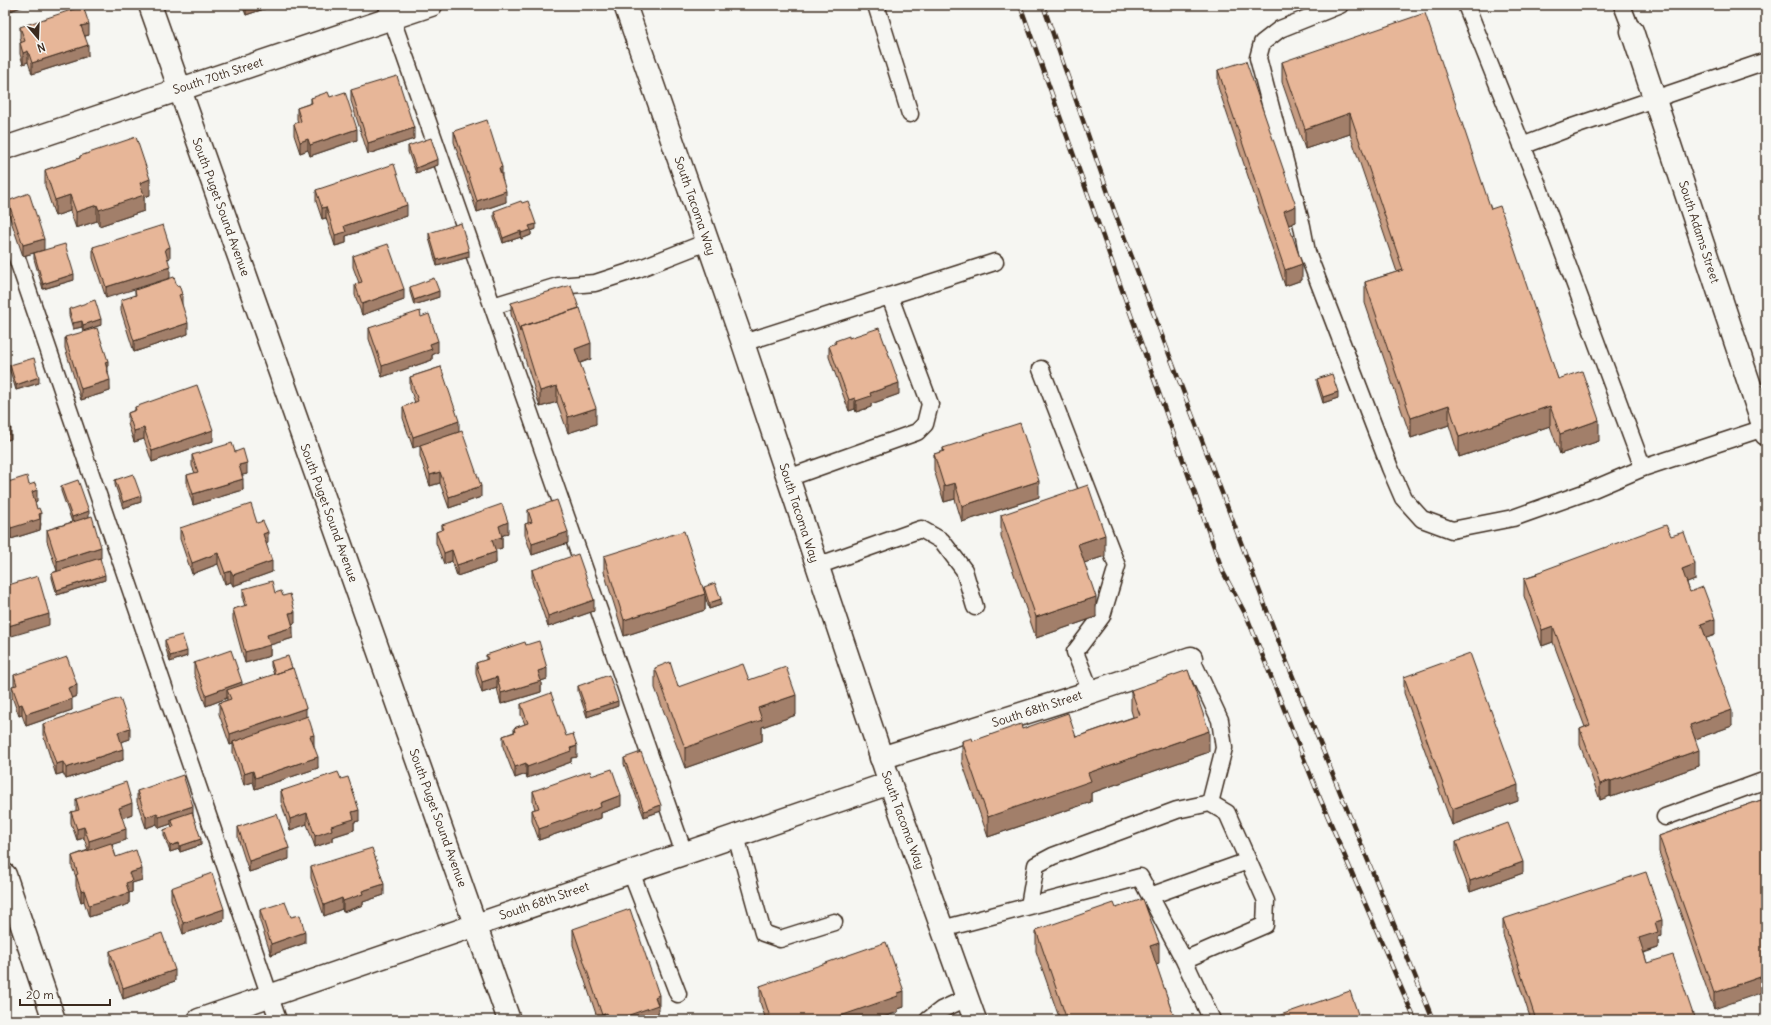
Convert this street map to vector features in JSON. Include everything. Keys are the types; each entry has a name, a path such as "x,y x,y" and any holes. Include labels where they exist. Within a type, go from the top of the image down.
{"street":[{"name":"South Puget Sound Avenue","path":"150,5 509,1020"},
{"name":"South 70th Street","path":"5,148 179,89 390,12 431,5"},
{"name":"South Tacoma Way","path":"625,5 743,343 890,783 975,1020"},
{"name":"South Adams Street","path":"1632,31 1765,431"},
{"name":"South 68th Street","path":"882,758 1091,692 1191,658"},
{"name":"South 68th Street","path":"199,1020 890,783"},
{"path":"5,875 54,1020"}],"lane":[{"path":"876,5 910,114"},
{"path":"1340,5 1280,29 1262,43 1258,58 1301,220 1307,252 1390,468 1403,498 1422,519 1452,530 1513,518 1589,491 1643,468 1765,431"},
{"path":"1466,5 1522,146 1643,468"},
{"path":"1622,5 1632,31"},
{"path":"390,12 684,853"},
{"path":"1522,146 1654,98 1766,61"},
{"path":"5,223 278,1020"},
{"path":"493,306 558,286 595,283 638,269 707,242"},
{"path":"743,343 995,262"},
{"path":"788,478 917,432 925,424 930,404 890,297"},
{"path":"1041,369 1117,566 1102,616 1075,652 1091,692"},
{"path":"817,566 921,529 942,541 964,570 975,607"},
{"path":"1191,658 1220,720 1224,748 1210,803"},
{"path":"1665,817 1766,780"},
{"path":"1029,906 1036,865 1053,856 1177,810 1210,803 1227,813 1266,901 1265,925 1184,960"},
{"path":"736,836 751,884 763,933 780,940 834,922"},
{"path":"1150,896 1248,861"},
{"path":"631,872 678,994"},
{"path":"942,929 1140,877 1184,960 1212,1020"},
{"path":"928,1020 941,1010 967,998"}],"building":[{"path":"83,6 89,24 81,26 88,45 32,63 28,51 23,53 20,43 25,41 20,27"},
{"path":"1425,13 1491,209 1500,206 1558,379 1582,371 1599,420 1560,434 1550,406 1459,437 1449,405 1411,418 1365,282 1403,270 1350,113 1305,129 1282,62"},
{"path":"1246,61 1296,206 1284,211 1302,264 1285,270 1218,70"},
{"path":"397,76 414,128 368,143 351,90"},
{"path":"328,92 330,97 345,92 357,129 310,145 308,139 300,142 294,124 301,121 297,108 312,103 311,98"},
{"path":"487,120 502,167 499,168 506,191 477,201 454,131"},
{"path":"136,137 150,179 140,183 144,195 99,210 97,205 76,212 70,195 55,200 45,170 80,158 80,156"},
{"path":"431,138 438,159 416,168 408,146"},
{"path":"394,164 407,205 344,226 346,232 335,235 326,207 322,208 316,190"},
{"path":"29,193 44,239 23,245 8,201"},
{"path":"521,201 522,203 528,201 536,224 529,226 531,230 521,233 521,231 503,238 494,211"},
{"path":"461,223 469,251 437,260 429,233"},
{"path":"163,225 170,247 165,249 170,267 106,287 93,247"},
{"path":"65,244 74,274 43,284 34,253"},
{"path":"388,244 404,289 362,304 355,284 362,282 353,256"},
{"path":"174,277 182,294 179,295 188,323 134,341 121,300 136,295 135,290"},
{"path":"434,278 439,291 414,300 410,287"},
{"path":"571,285 579,308 520,327 520,332 511,303"},
{"path":"95,300 101,319 83,325 82,321 73,323 69,309"},
{"path":"580,308 591,343 575,349 596,408 568,417 557,386 540,391 520,327"},
{"path":"420,311 421,317 429,314 438,341 430,344 432,349 382,366 369,328"},
{"path":"97,328 108,361 105,362 110,380 81,389 65,337"},
{"path":"879,328 899,383 870,393 871,396 856,401 855,398 849,400 829,346 836,343 835,341"},
{"path":"34,358 39,377 16,385 10,365"},
{"path":"441,367 459,421 413,437 403,407 418,401 410,377"},
{"path":"1332,374 1338,392 1323,397 1317,379"},
{"path":"197,385 213,430 152,451 144,428 134,431 128,413 136,410 135,407"},
{"path":"5,412 11,428 5,430"},
{"path":"1020,423 1039,481 962,506 955,483 944,486 934,454 944,451 943,448"},
{"path":"462,431 481,486 449,497 440,472 430,475 420,445"},
{"path":"232,443 235,452 243,449 247,463 239,465 243,479 193,494 187,475 198,472 192,455"},
{"path":"133,474 141,496 123,502 115,480"},
{"path":"27,476 29,485 35,483 37,490 32,492 37,509 39,508 41,513 39,514 40,519 11,528 7,515 5,516 5,483"},
{"path":"78,480 89,511 72,517 61,486"},
{"path":"1088,485 1105,535 1078,544 1096,597 1036,617 1001,515"},
{"path":"557,500 568,532 532,544 525,524 532,522 528,510"},
{"path":"251,504 257,523 263,521 268,532 263,534 272,561 233,575 231,571 225,573 218,553 192,563 180,528"},
{"path":"502,504 508,522 499,526 502,537 492,540 496,552 457,565 452,550 444,553 436,532 444,529 442,525"},
{"path":"92,516 101,547 57,561 47,530"},
{"path":"1666,525 1671,536 1684,532 1695,564 1682,569 1690,592 1703,587 1715,619 1701,624 1732,710 1690,725 1699,750 1600,784 1580,729 1590,725 1553,626 1542,630 1524,579 1537,575 1536,573"},
{"path":"684,531 705,594 624,620 604,556"},
{"path":"578,554 594,600 548,616 532,570"},
{"path":"100,558 105,575 57,590 52,573"},
{"path":"38,576 49,614 5,627 5,586"},
{"path":"272,581 275,593 281,591 283,596 290,594 295,612 289,613 293,627 267,635 270,645 245,652 233,609 247,605 243,589"},
{"path":"715,583 721,599 709,603 704,587"},
{"path":"182,635 187,651 170,656 165,640"},
{"path":"539,641 547,668 538,671 541,681 501,693 497,677 482,682 476,663 488,659 486,655 525,642 526,645"},
{"path":"231,650 242,682 206,695 194,663"},
{"path":"1470,653 1518,785 1452,809 1404,677"},
{"path":"288,656 292,668 275,674 271,661"},
{"path":"67,657 77,685 68,688 72,699 26,714 22,704 19,705 12,686 17,685 14,675"},
{"path":"670,662 678,687 743,664 749,680 786,667 796,695 758,708 762,720 685,748 655,668"},
{"path":"293,668 306,708 230,734 219,703 231,699 227,690"},
{"path":"1188,670 1209,731 1088,773 1091,781 988,817 962,741 972,738 973,741 1021,724 1022,729 1068,713 1076,737 1140,715 1131,690"},
{"path":"609,675 618,701 587,711 578,686"},
{"path":"551,693 566,736 573,734 577,746 570,748 571,751 527,767 526,763 515,767 503,736 515,732 514,728 528,723 521,704"},
{"path":"120,698 130,728 118,732 123,749 66,768 63,762 56,764 43,724"},
{"path":"308,716 314,735 310,736 318,757 255,778 253,771 244,774 233,742"},
{"path":"641,752 661,805 644,811 624,758"},
{"path":"612,769 621,795 600,803 601,807 539,829 532,810 539,808 533,791 590,771 591,776"},
{"path":"338,772 341,779 348,777 359,810 352,812 354,819 331,826 332,830 315,836 307,813 290,819 281,791"},
{"path":"183,775 193,806 159,817 157,813 146,817 137,791"},
{"path":"126,782 132,803 119,808 126,829 89,841 84,827 77,829 71,812 79,810 76,799"},
{"path":"1764,799 1766,803 1766,975 1714,993 1659,836"},
{"path":"192,812 201,839 180,846 179,843 170,846 164,830 174,826 171,819"},
{"path":"277,814 289,848 249,861 238,827"},
{"path":"1508,823 1523,862 1470,881 1456,842"},
{"path":"111,843 116,857 136,850 142,869 129,873 132,881 126,883 129,893 89,905 84,890 81,891 76,875 78,874 72,856"},
{"path":"372,848 384,884 362,891 363,894 343,901 342,898 324,905 311,867"},
{"path":"1646,872 1662,920 1655,922 1658,932 1639,938 1647,963 1673,955 1695,1020 1536,1020 1503,919"},
{"path":"212,873 224,909 183,923 171,888"},
{"path":"1143,899 1159,943 1150,946 1175,1020 1067,1020 1036,930 1114,903 1116,908"},
{"path":"285,902 291,917 300,915 305,932 271,944 260,910"},
{"path":"630,909 659,995 655,997 658,1005 615,1020 610,1020 607,1013 602,1015 573,929"},
{"path":"162,933 175,970 123,988 110,951"},
{"path":"886,942 904,991 898,993 898,996 829,1020 771,1020 760,986"},
{"path":"1350,991 1360,1020 1266,1020"}],"railway":[{"path":"1020,5 1223,572 1247,617 1319,796 1415,1020"},
{"path":"1043,5 1114,210 1282,650 1433,1020"}]}
